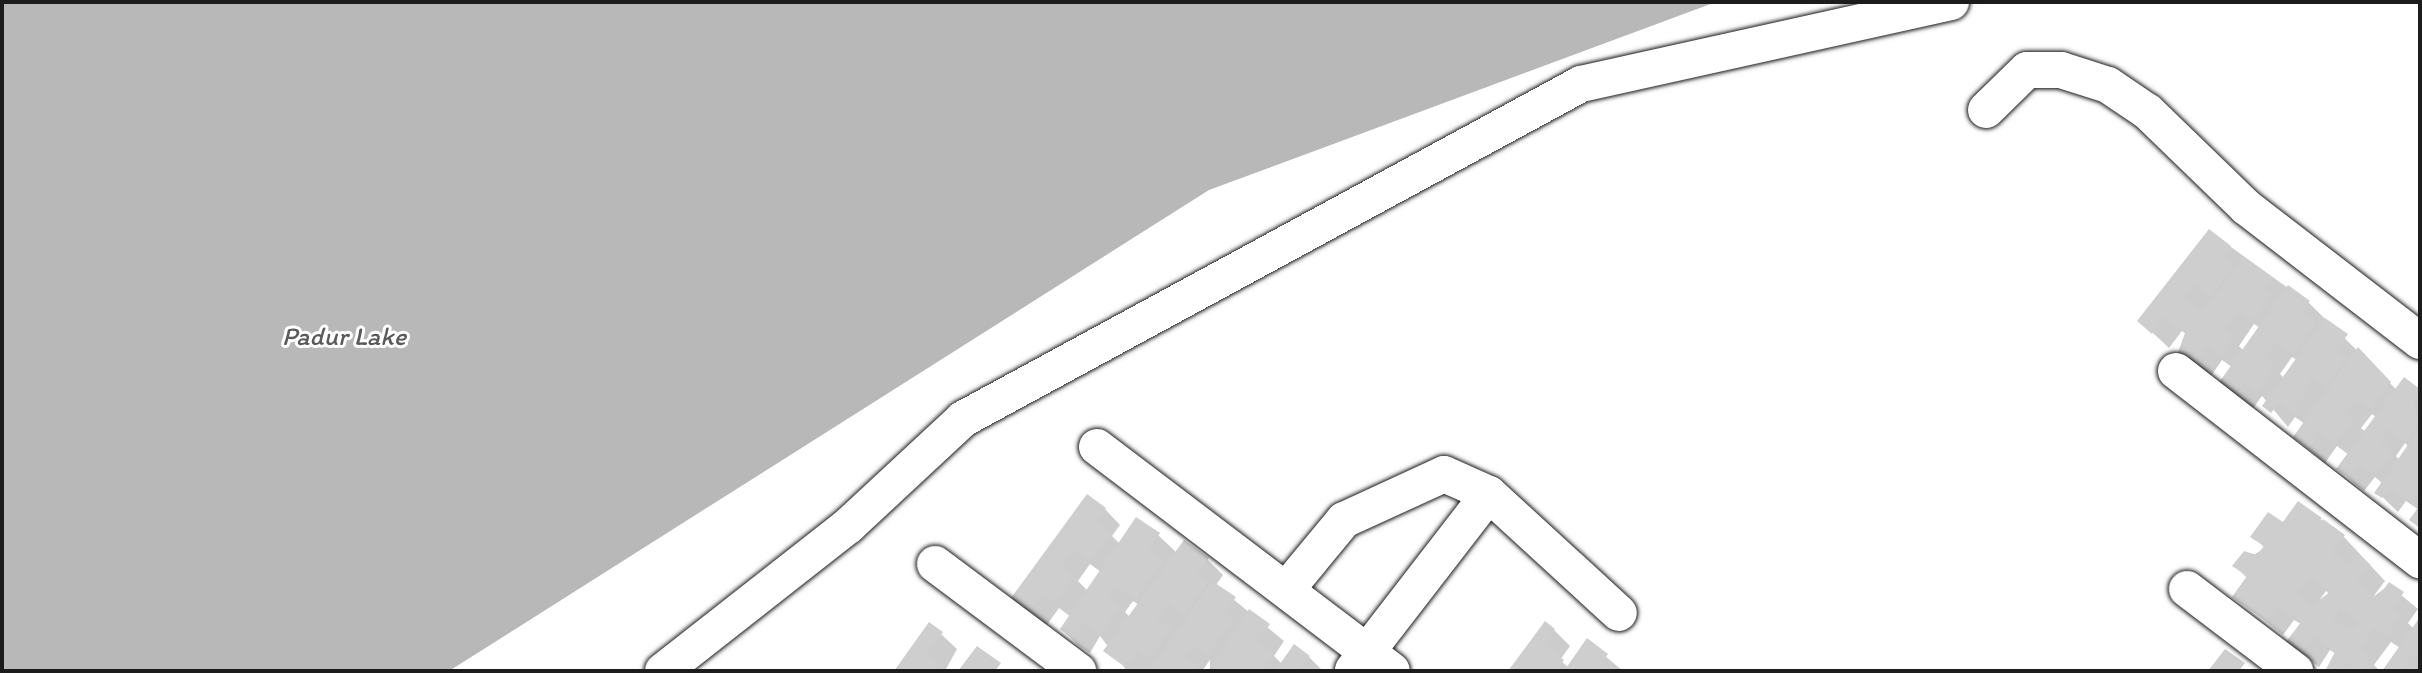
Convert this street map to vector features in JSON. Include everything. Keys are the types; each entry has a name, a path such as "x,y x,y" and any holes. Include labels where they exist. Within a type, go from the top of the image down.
{"street":[{"path":"663,671 848,526 963,419 1581,84 1951,2"},
{"path":"1986,110 2027,70 2061,70 2108,85 2148,112 2246,207 2420,341"},
{"path":"2176,371 2420,560"},
{"path":"1097,447 1286,590 1371,665 1489,494"},
{"path":"1286,590 1325,538 1373,502 1444,474 1489,494 1619,613"},
{"path":"935,564 1078,671"},
{"path":"2187,589 2295,671"}],"water":[{"name":"Padur Lake","path":"2,2 1716,2 1209,190 449,671 2,671"}],"building":[{"path":"2209,229 2231,246 2222,257 2234,267 2210,297 2194,284 2183,298 2201,313 2244,258 2273,278 2264,291 2271,296 2254,320 2238,310 2223,331 2233,337 2220,355 2206,346 2193,365 2177,355 2185,333 2165,317 2152,334 2137,321"},
{"path":"2288,285 2310,301 2301,313 2316,324 2293,355 2275,343 2265,358 2275,366 2258,391 2245,381 2235,397 2218,384"},
{"path":"2325,318 2348,334 2336,351 2347,358 2326,387 2311,377 2297,415 2279,403 2271,413 2262,406"},
{"path":"2358,347 2391,382 2370,410 2355,400 2346,412 2354,418 2336,443 2321,432 2309,449 2293,437"},
{"path":"2404,377 2420,389 2414,405 2420,424 2406,442 2388,429 2380,441 2393,451 2375,475 2358,463 2348,477 2336,469"},
{"path":"2420,428 2420,490 2412,502 2390,487 2382,498 2374,493"},
{"path":"1087,494 1106,508 1096,521 1111,533 1090,562 1074,550 1062,566 1075,575 1054,602 1042,594 1029,612 1011,598"},
{"path":"2298,501 2322,518 2296,555 2323,519 2345,535 2332,553 2349,565 2357,554 2370,564 2357,583 2377,598 2389,582 2404,592 2393,608 2402,614 2387,636 2374,628 2359,649 2370,658 2361,671 2346,662 2339,671 2325,671 2335,652 2314,636 2302,653 2286,642 2301,622 2278,605 2266,621 2232,597 2247,576 2232,566 2244,551 2257,555 2264,546 2250,537 2268,512 2283,522","holes":["2309,577 2330,592 2312,605 2297,594","2340,608 2360,622 2349,631 2332,619"]},
{"path":"2420,505 2420,528 2409,520"},
{"path":"1136,517 1160,533 1148,551 1162,561 1136,600 1116,587 1109,597 1120,605 1101,634 1084,622 1073,639 1060,629"},
{"path":"1184,540 1209,558 1197,575 1207,583 1184,615 1168,604 1157,618 1171,629 1150,659 1138,649 1125,667 1103,651"},
{"path":"1212,581 1236,597 1225,612 1234,619 1207,656 1193,646 1185,658 1197,666 1193,671 1149,671"},
{"path":"1249,609 1270,624 1258,642 1274,653 1262,671 1208,671"},
{"path":"2420,617 2420,659 2412,654 2401,671 2382,671"},
{"path":"1545,621 1555,629 1544,645 1564,660 1556,671 1508,671"},
{"path":"929,622 943,632 927,654 940,663 934,671 894,671"},
{"path":"1587,638 1608,654 1596,671 1564,671"},
{"path":"1294,644 1310,656 1298,671 1275,671"},
{"path":"977,646 1001,663 995,671 958,671"},
{"path":"2225,649 2245,663 2239,671 2208,671"}]}
